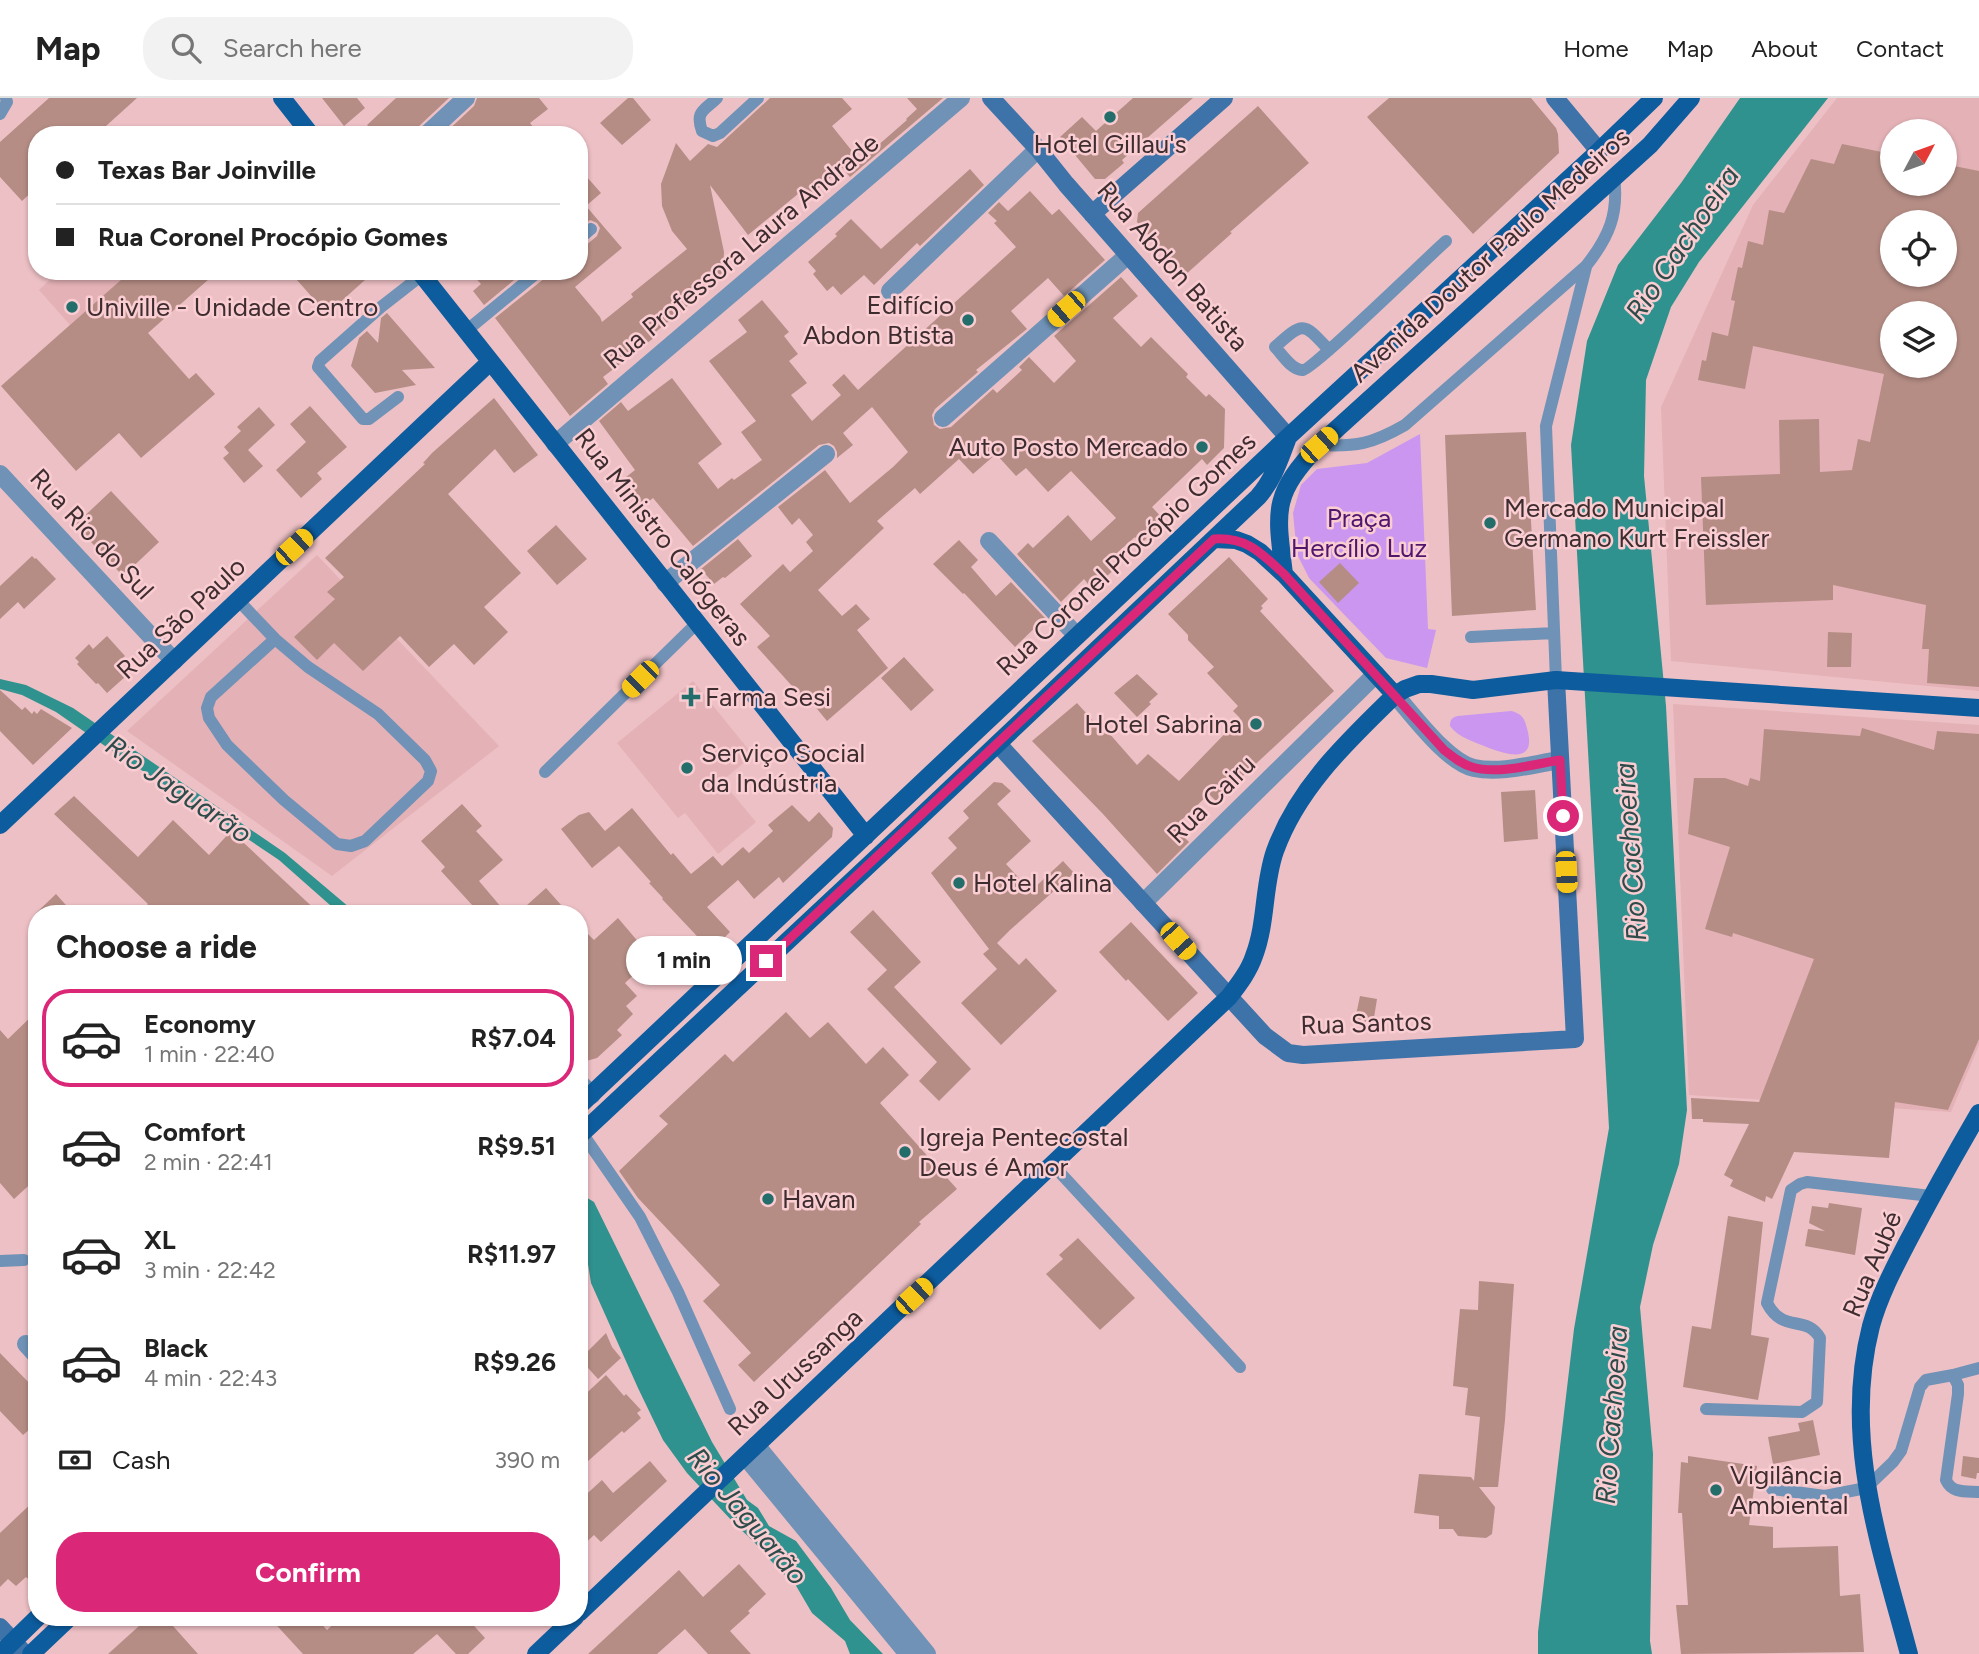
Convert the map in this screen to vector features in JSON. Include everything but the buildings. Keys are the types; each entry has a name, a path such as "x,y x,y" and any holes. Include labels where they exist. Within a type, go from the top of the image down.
{"main road":[{"path":"282,98 304,126"},
{"name":"Avenida Doutor Paulo Medeiros","path":"1288,437 1654,98"},
{"name":"Avenida Doutor Paulo Medeiros","path":"1284,574 1279,534 1280,505 1292,477 1319,445 1650,145 1691,98"},
{"path":"1599,150 1614,176"},
{"name":"Rua Ministro Calógeras","path":"427,280 866,836"},
{"name":"Rua São Paulo","path":"0,825 491,362"},
{"path":"1288,437 1297,442 1319,445"},
{"name":"Rua Coronel Procópio Gomes","path":"588,1127 998,744 1268,486 1288,437"},
{"name":"Rua Coronel Procópio Gomes","path":"588,1089 866,836 1288,437"},
{"path":"1214,539 1236,540 1260,552 1284,574 1395,695 1419,684 1473,690 1564,680 1979,708"},
{"name":"Rua Urussanga","path":"588,1604 1229,997 1254,957 1261,933 1267,882 1275,851 1290,817 1344,745 1395,695"},
{"name":"Rua Aubé","path":"1909,1654 1866,1488 1861,1428 1863,1379 1871,1325 1885,1286 1931,1196 1979,1113"},
{"path":"17,1651 32,1626"},
{"path":"17,1651 56,1626"},
{"path":"536,1654 566,1626"}],"street":[{"path":"436,126 466,98"},
{"name":"Rua Professora Laura Andrade","path":"555,444 961,98"},
{"name":"Rua Abdon Batista","path":"991,98 1288,437"},
{"path":"1092,214 1224,98"},
{"path":"1555,98 1599,150"},
{"path":"890,291 1038,149"},
{"path":"943,418 1128,255"},
{"path":"665,583 827,454"},
{"name":"Rua Rio do Sul","path":"0,474 174,661"},
{"path":"989,541 1077,636"},
{"name":"Rua Cairu","path":"1143,903 1376,674"},
{"path":"1395,695 1456,760 1472,768 1491,770 1560,760 1564,680"},
{"name":"Rua Santos","path":"998,744 1275,1045 1288,1052 1303,1055 1575,1039 1560,760"},
{"path":"746,1454 908,1654"},
{"path":"746,1454 927,1654"},
{"path":"0,1627 17,1651"}],"lane":[{"path":"0,114 7,102 6,98"},
{"path":"717,98 700,114 698,120 702,131 713,136 720,133 758,98"},
{"path":"1319,445 1363,444 1385,437 1405,425 1586,266 1601,247 1611,226 1616,206 1614,176"},
{"path":"1329,350 1446,241"},
{"path":"1564,680 1554,633 1546,426 1586,266"},
{"path":"398,397 369,419 363,419 318,367 320,362 414,280"},
{"path":"466,331 528,280"},
{"path":"238,600 275,639 308,667 378,713 425,760 431,771 428,781 365,841 351,846 338,844 316,828 244,763 227,745 209,718 207,708 211,697 275,639"},
{"path":"545,772 697,623"},
{"path":"1471,638 1554,633"},
{"path":"588,1144 640,1217 678,1292 730,1409"},
{"path":"1052,1164 1240,1367"},
{"path":"1706,1409 1802,1412 1816,1402 1820,1339 1809,1327 1782,1321 1767,1303 1791,1190 1807,1182 1931,1196"},
{"path":"0,1261 24,1260"},
{"path":"1772,1489 1825,1496 1866,1488 1901,1451 1920,1387 1926,1380 1979,1368"},
{"path":"1953,1375 1958,1385 1958,1394 1946,1480 1953,1490 1979,1492"}],"shaded area":[{"path":"1837,98 1979,98 1979,691 1671,661 1661,407 1753,205"},
{"name":"Univille - Unidade Centro","path":"50,280 121,280 70,325 39,290"},
{"path":"317,555 499,746 332,876 127,731"},
{"name":"Serviço Social da Indústria","path":"693,681 753,755 722,781 756,822 718,854 685,813 678,818 617,743"},
{"path":"1673,704 1979,725 1979,1045 1951,1112 1689,1095"}],"green space":[{"name":"Praça Hercílio Luz","path":"1420,434 1428,629 1436,630 1427,668 1386,658 1309,578 1297,554 1293,513 1301,485 1317,469 1367,463"},
{"path":"1511,711 1523,718 1529,737 1529,745 1521,754 1489,748 1463,737 1450,726 1456,716"}],"water":[{"name":"Rio Cachoeira","path":"1740,98 1828,98 1699,262 1671,307 1646,380 1644,476 1666,706 1687,1110 1679,1164 1653,1245 1640,1307 1653,1454 1652,1654 1538,1654 1538,1632 1574,1329 1609,1128 1571,445 1587,341 1618,265 1681,183"},
{"name":"Rio Jaguarão","path":"0,679 26,685 73,708 285,853 347,905 330,905 279,860 56,712 22,695 0,689"},
{"name":"Rio Jaguarão","path":"588,1198 594,1202 712,1442 747,1500 758,1508 769,1526 796,1541 831,1588 850,1620 883,1654 850,1654 845,1641 812,1613 795,1584 687,1473 663,1440 591,1283 588,1264"}],"place":[{"name":"Hotel Gillau's","path":"1110,117"},
{"name":"Univille - Unidade Centro","path":"72,307"},
{"name":"Edifício Abdon Btista","path":"968,320"},
{"name":"Auto Posto Mercado","path":"1202,447"},
{"name":"Mercado Municipal Germano Kurt Freissler","path":"1490,523"},
{"name":"Farma Sesi","path":"691,697"},
{"name":"Hotel Sabrina","path":"1256,724"},
{"name":"Serviço Social da Indústria","path":"687,768"},
{"name":"Hotel Kalina","path":"959,883"},
{"name":"Igreja Pentecostal Deus é Amor","path":"905,1152"},
{"name":"Havan","path":"768,1199"},
{"name":"Vigilância Ambiental","path":"1716,1490"}],"route":[{"path":"766,961 1214,539 1236,540 1260,552 1284,574 1456,760 1472,768 1491,770 1560,760 1563,816"}]}
